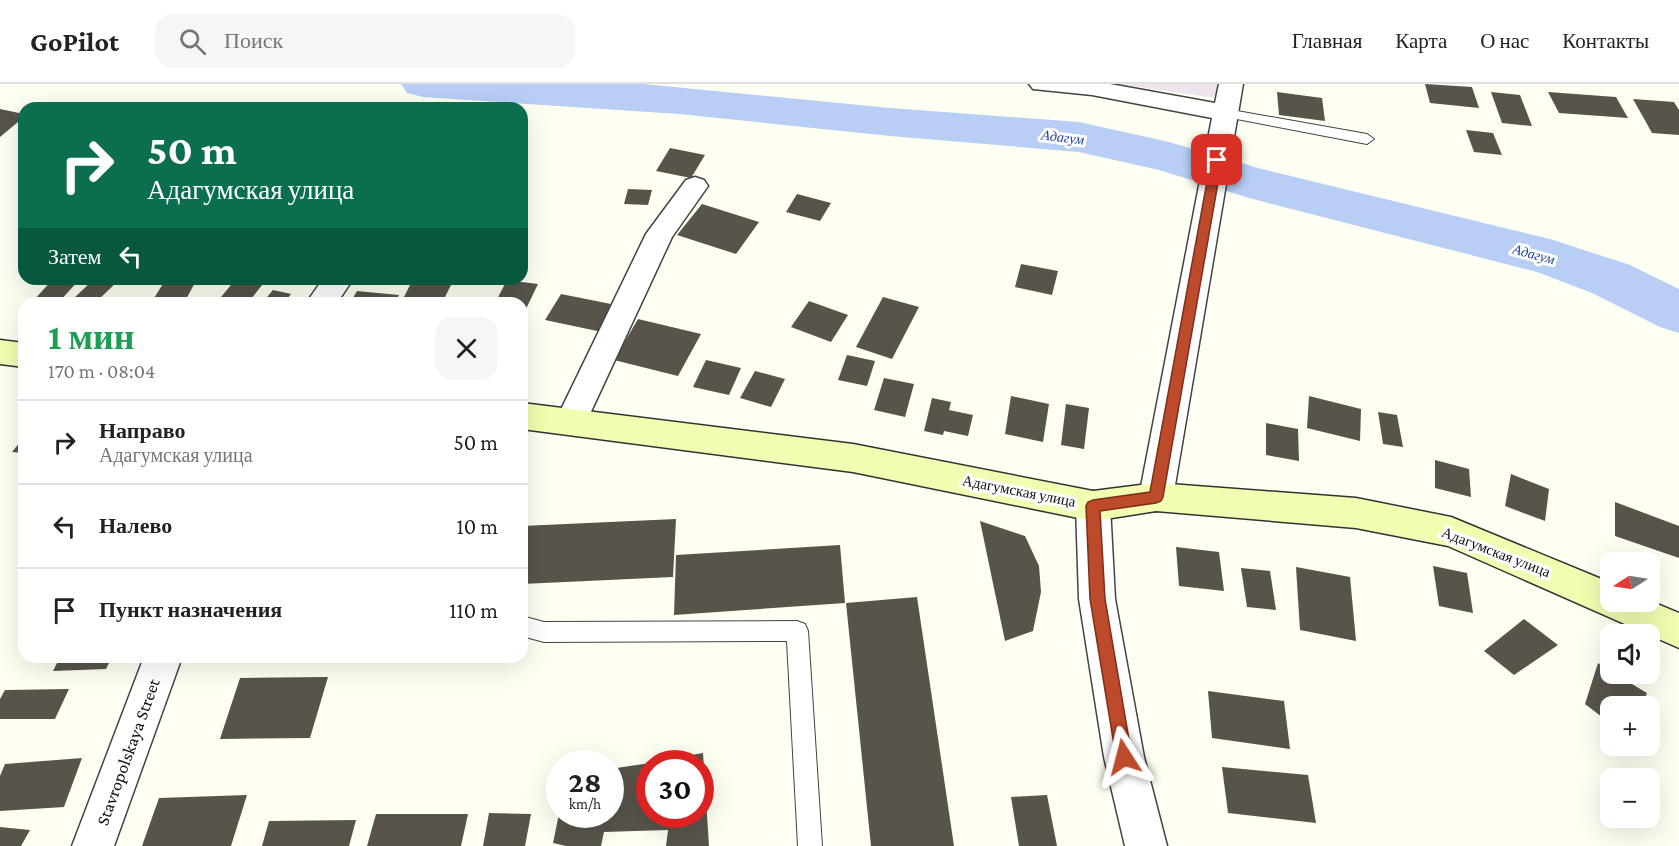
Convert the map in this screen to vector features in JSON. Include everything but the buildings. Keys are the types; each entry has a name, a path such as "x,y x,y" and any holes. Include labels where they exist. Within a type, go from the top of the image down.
{"main road":[{"path":"0,352 18,354"},
{"name":"Адагумская улица","path":"528,417 853,458 1093,506 1156,497 1356,513 1451,532 1600,596"},
{"name":"Адагумская улица","path":"1636,612 1679,632"}],"street":[{"path":"1041,84 1092,88 1226,113"},
{"path":"1156,497 1231,84"},
{"path":"571,422 660,234 695,186"},
{"path":"1093,506 1097,599 1124,757 1146,846"},
{"name":"Stavropolskaya Street","path":"93,846 161,663"}],"lane":[{"path":"1226,113 1367,139"},
{"path":"528,628 544,632 797,631 810,846"}],"shaded area":[{"path":"1117,84 1218,84 1215,98"}],"waterway":[{"name":"Адагум","path":"423,84 679,100 890,122 1079,137 1169,157 1249,182 1550,257 1611,279 1679,313"}],"route":[{"path":"1124,757 1097,599 1093,506 1156,497 1217,160"}]}
